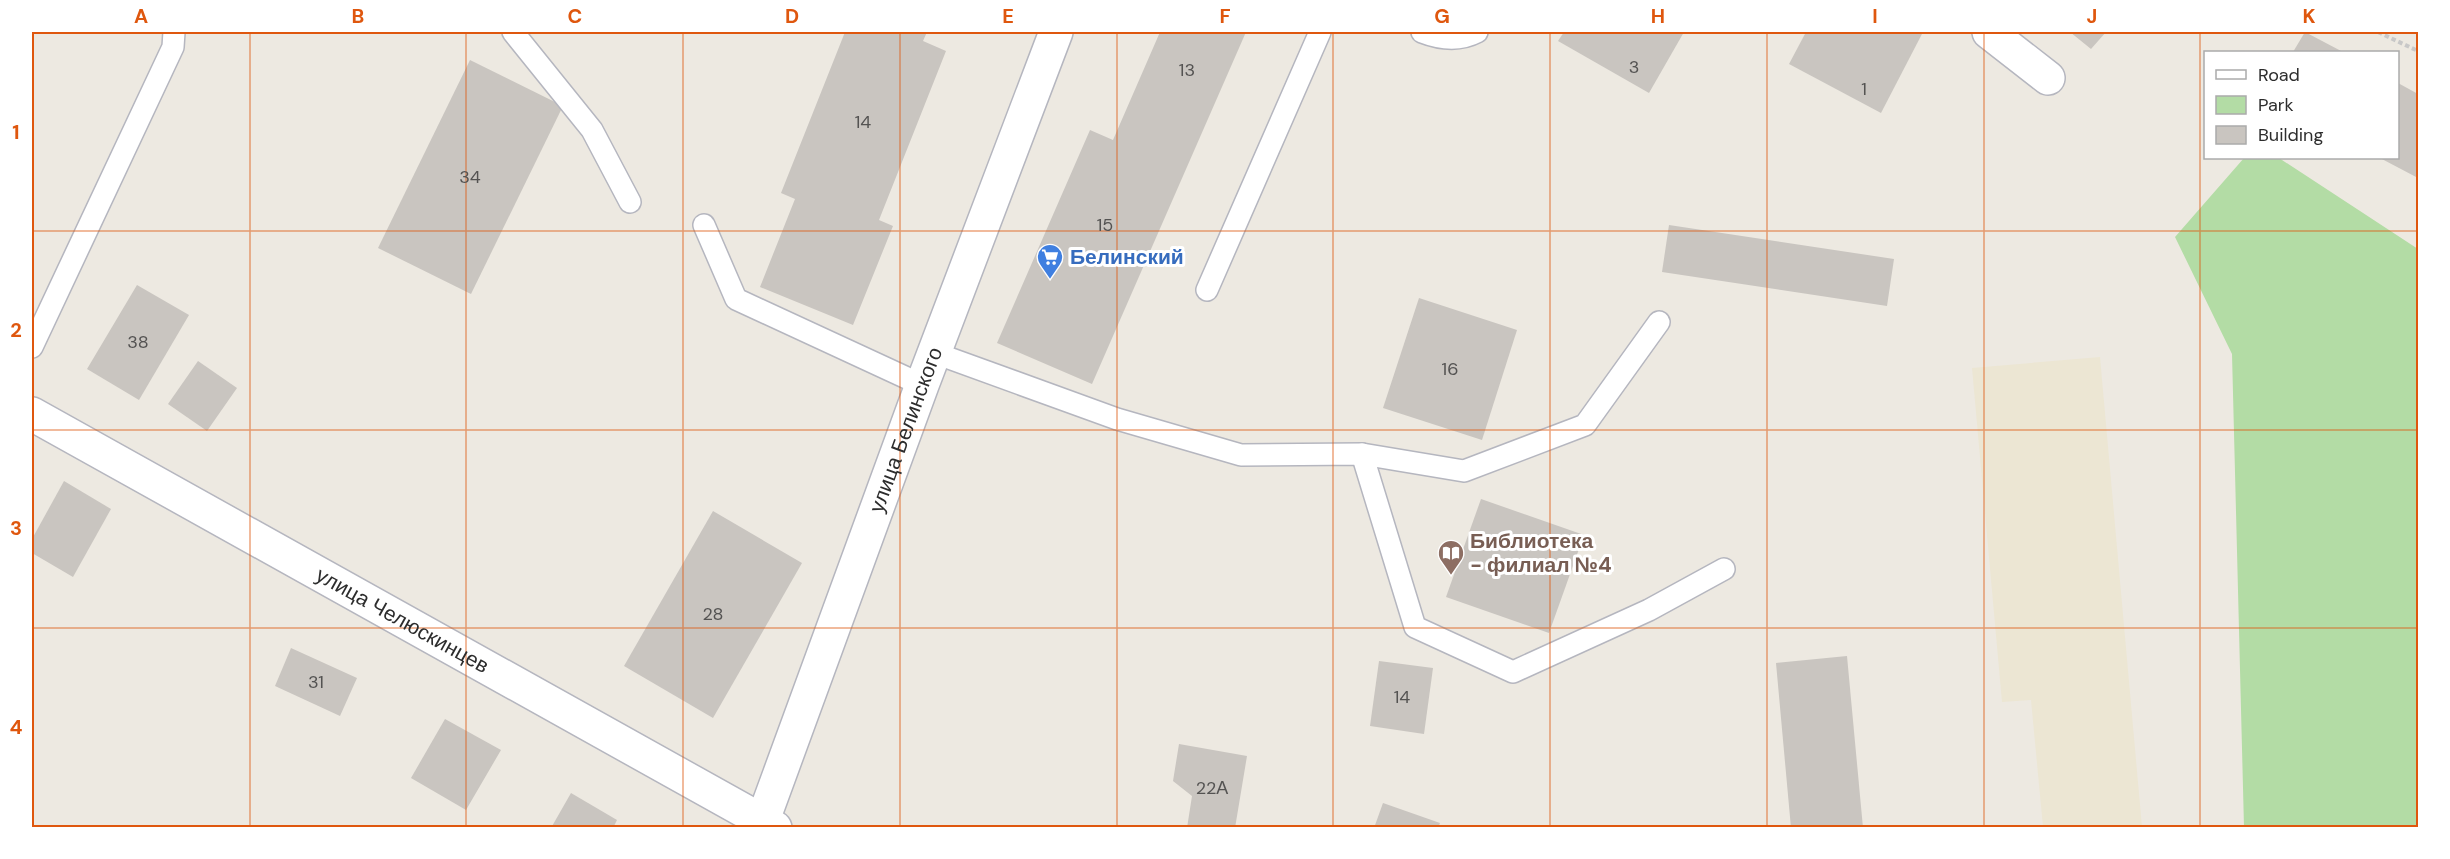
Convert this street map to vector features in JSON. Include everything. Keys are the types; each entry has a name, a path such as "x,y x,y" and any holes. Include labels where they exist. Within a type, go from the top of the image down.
{"street":[{"name":"улица Белинского","path":"766,825 922,385 1056,32"},
{"path":"1989,32 2048,78"},
{"name":"улица Челюскинцев","path":"32,414 766,825"}],"lane":[{"path":"32,347 172,47 174,32"},
{"path":"513,32 592,130 630,202"},
{"path":"1207,290 1320,32"},
{"path":"1422,32 1436,37 1465,38 1478,32"},
{"path":"704,225 736,298 922,385"},
{"path":"934,353 1117,419 1241,455 1362,454 1464,471 1585,425 1659,322"},
{"path":"1362,454 1415,627 1513,672 1649,610 1724,568"}],"path":[{"path":"2378,32 2418,51"}],"shaded area":[{"path":"2100,357 2142,827 2043,827 2031,700 2002,702 1972,368"}],"green space":[{"path":"2243,159 2281,159 2418,249 2418,827 2244,827 2232,354 2175,237"}],"building":[{"path":"845,32 927,32 923,41 946,51 879,220 893,226 853,325 760,287 795,199 781,193"},
{"path":"1160,32 1246,32 1092,384 997,343 1090,130 1113,140"},
{"path":"1564,32 1684,32 1649,93 1558,41"},
{"path":"1806,32 1923,32 1881,113 1789,64"},
{"path":"2070,32 2106,32 2091,49"},
{"path":"2305,32 2341,51 2294,51"},
{"path":"470,60 563,106 471,294 378,248"},
{"path":"2399,84 2418,94 2418,178 2382,159 2399,159"},
{"path":"1669,225 1894,259 1887,306 1662,272"},
{"path":"137,285 189,315 139,400 87,369"},
{"path":"1419,298 1517,330 1482,440 1383,408"},
{"path":"198,361 237,388 207,431 168,404"},
{"path":"64,481 111,509 73,577 32,553 32,539"},
{"path":"1481,499 1584,535 1549,633 1446,597"},
{"path":"713,511 802,563 713,718 624,666"},
{"path":"291,648 357,678 340,716 275,686"},
{"path":"1847,656 1863,828 1791,828 1776,663"},
{"path":"1379,661 1433,668 1424,734 1370,726"},
{"path":"445,719 501,750 466,810 411,778"},
{"path":"1179,744 1247,756 1235,828 1187,828 1192,796 1173,781"},
{"path":"571,793 617,820 613,828 551,828"},
{"path":"1383,803 1440,823 1438,828 1374,828"}],"place":[{"name":"Белинский","path":"1050,280"},
{"name":"Библиотека - филиал №4","path":"1451,576"}]}
